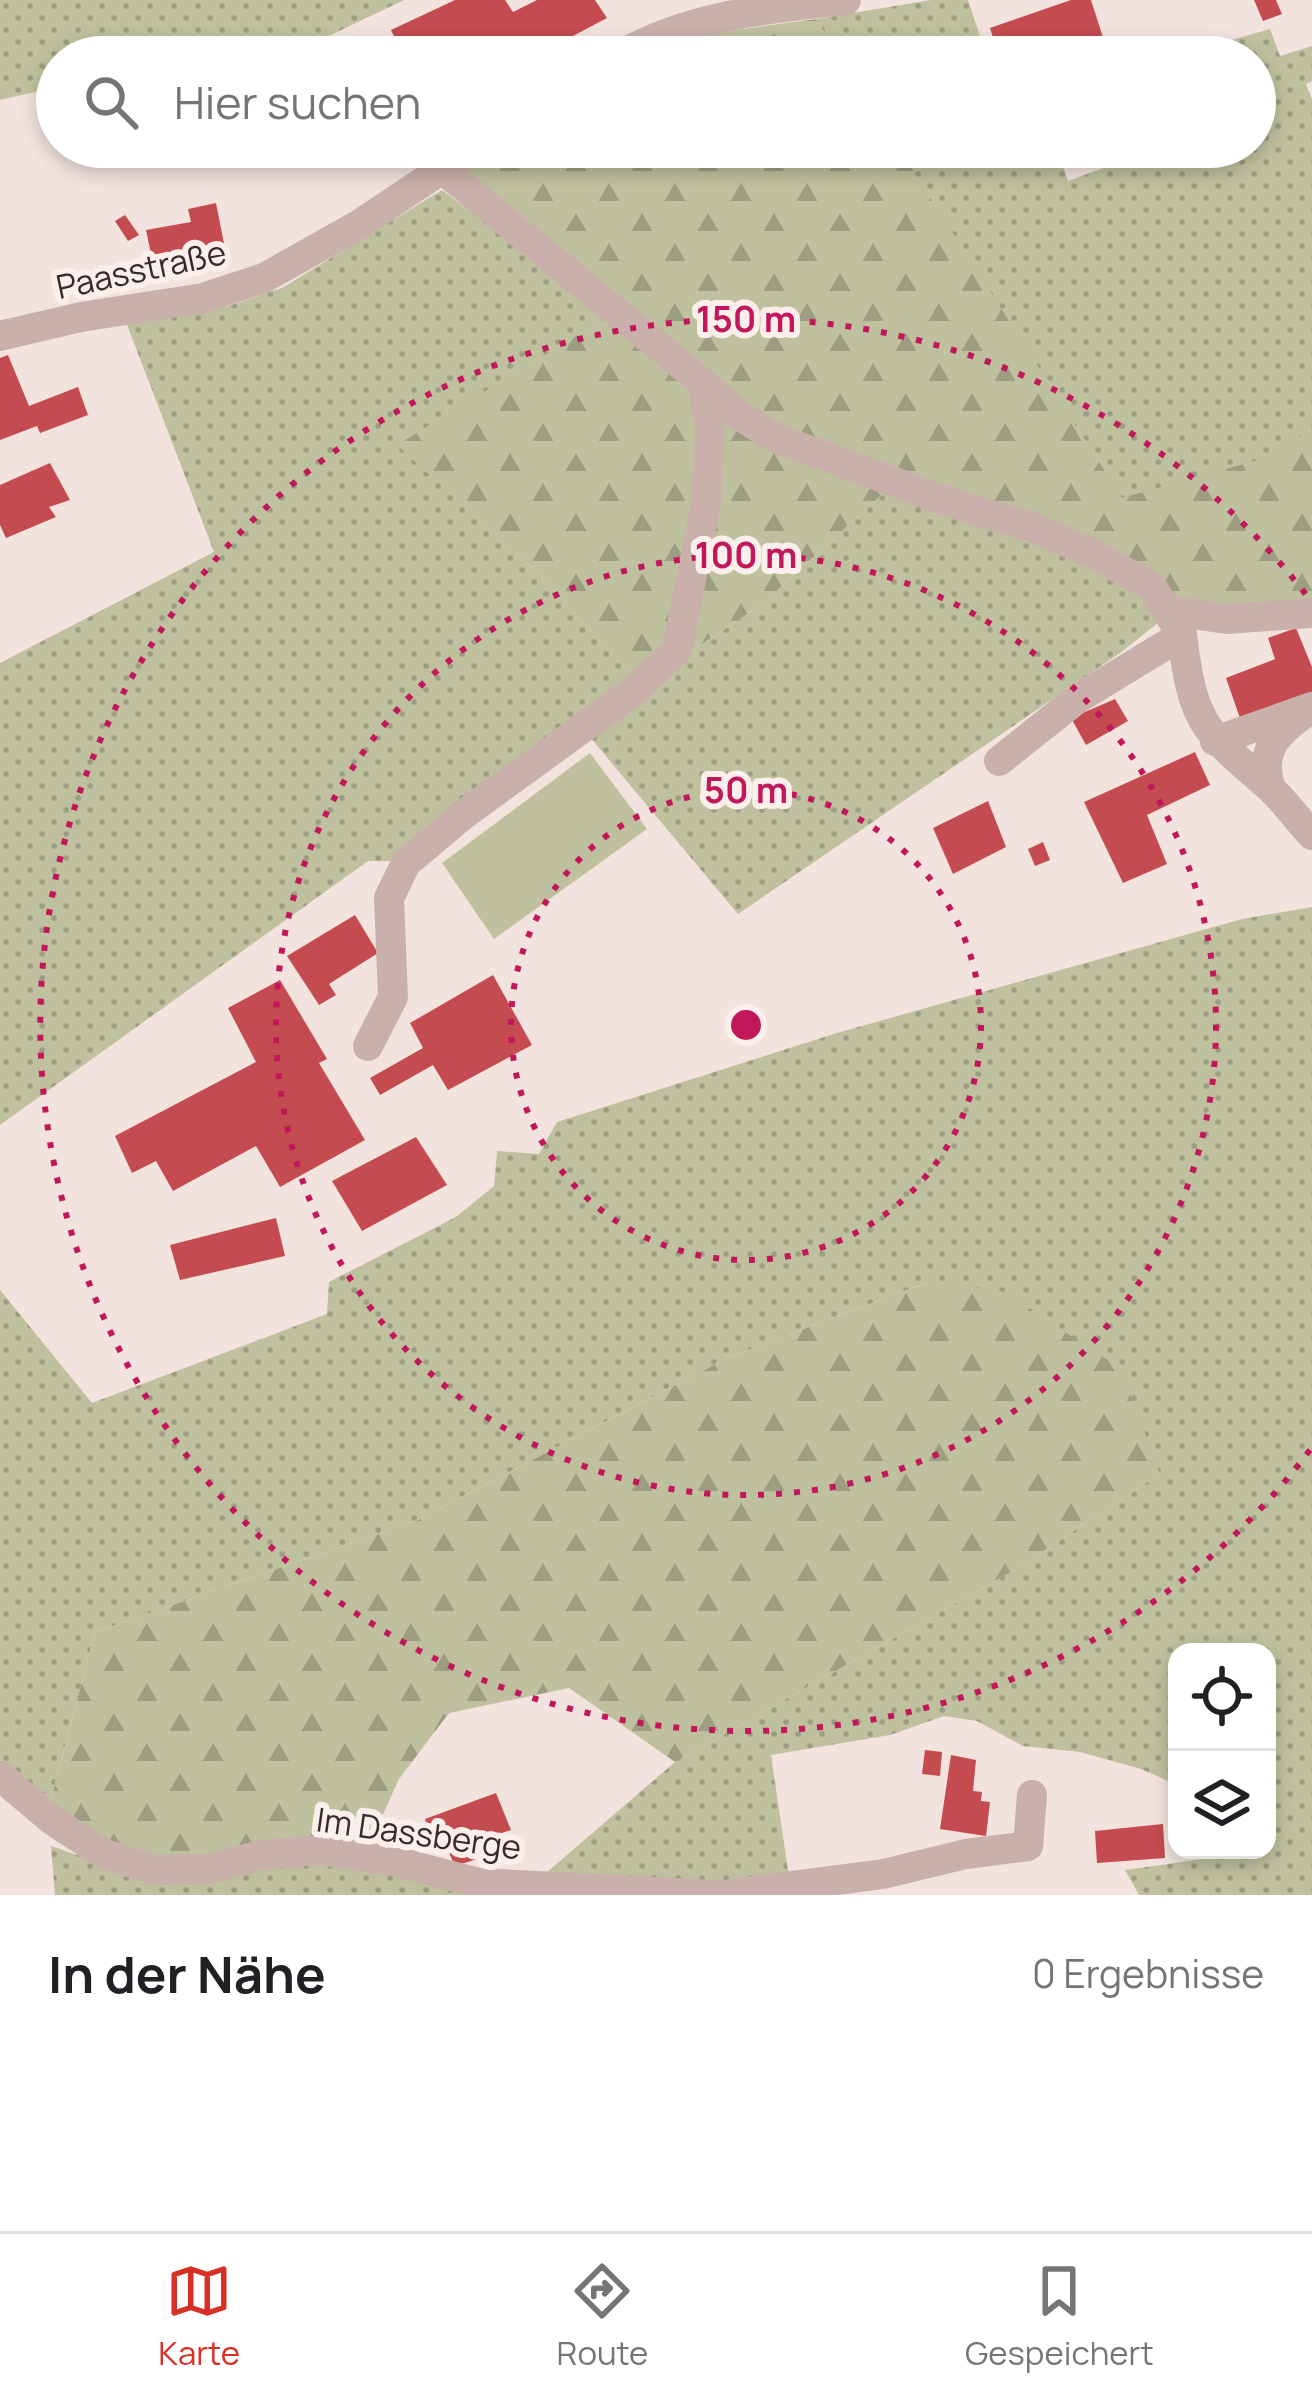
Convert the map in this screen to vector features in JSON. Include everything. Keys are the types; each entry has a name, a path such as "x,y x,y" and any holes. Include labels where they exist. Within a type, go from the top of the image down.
{"street":[{"path":"653,36 724,14 847,0"},
{"path":"442,169 740,416 776,438 1028,526 1090,552 1152,587 1174,622 1189,688 1215,741 1270,788 1312,835"},
{"name":"Paasstraße","path":"0,336 81,317 203,298 264,278 360,224 442,169"},
{"path":"368,1046 393,997 389,898 406,863 463,815 635,690 677,650 706,503 710,430 703,383"},
{"path":"999,761 1174,622 1312,613"},
{"path":"1215,741 1312,707"},
{"path":"1270,788 1264,766 1278,733 1312,707"},
{"name":"Im Dassberge","path":"0,1776 52,1820 102,1853 154,1870 208,1869 260,1855 320,1850 398,1862 479,1883 719,1895 884,1874 1028,1846 1031,1795"}],"green space":[{"path":"0,0 404,0 329,36 36,36 36,92 0,100"},
{"path":"931,0 968,0 980,36 827,36 816,19"},
{"path":"816,19 827,36 690,36"},
{"path":"1270,29 1273,36 1246,36"},
{"path":"1276,45 1280,56 1312,46 1312,81 1306,84 1312,99 1312,428 1280,454 1122,499 910,168 1064,168 1068,181 1103,168 1276,168"},
{"path":"911,168 1122,498 1279,454 1312,428 1312,603 1226,609 1178,602 779,431 458,169"},
{"path":"442,190 609,316 398,445 543,578 636,681 459,806 390,861 368,861 0,1125 0,663 214,552 126,322 228,306 282,288"},
{"path":"609,316 697,386 705,429 673,649 636,681 543,578 397,445"},
{"path":"712,401 889,488 761,605 684,656"},
{"path":"889,488 1027,533 1150,597 1163,619 738,914 589,736 684,656 761,605"},
{"path":"590,753 647,829 494,939 442,863"},
{"path":"1312,907 1312,1895 1139,1895 1125,1870 1203,1859 1276,1859 1276,1643 1168,1643 1168,1781 1080,1752 1023,1746 977,1721 944,1716 890,1735 771,1755 789,1877 727,1886 539,1879 675,1762 1016,1569 1160,1474 931,1281 727,1358 418,1520 95,1632 51,1799 0,1760 0,1290 92,1403 327,1314 329,1282 456,1217 494,1186 497,1151 539,1154 557,1122 837,1033 1242,919"},
{"path":"931,1281 1005,1292 1121,1369 1160,1474 1016,1569 675,1762 569,1688 449,1713 399,1779 368,1847 207,1860 144,1856 97,1842 71,1823 51,1799 95,1632 418,1520 727,1358"},
{"path":"51,1846 133,1874 321,1856 509,1895 55,1895"}],"building":[{"path":"455,0 505,0 513,12 537,0 595,0 607,18 573,36 394,36 391,30"},
{"path":"1071,0 1091,0 1103,36 992,36 990,28"},
{"path":"1254,0 1276,0 1282,14 1263,21"},
{"path":"216,203 228,264 156,278 146,230 191,222 188,209"},
{"path":"125,215 139,235 128,241 115,221"},
{"path":"8,355 29,406 78,387 88,415 40,433 37,426 0,440 0,358"},
{"path":"50,463 70,500 49,507 56,517 6,538 0,525 0,485"},
{"path":"1296,628 1312,667 1312,692 1241,721 1226,678 1275,659 1268,638"},
{"path":"1115,699 1128,721 1086,745 1071,718"},
{"path":"1195,752 1210,785 1147,815 1167,864 1123,883 1084,802"},
{"path":"988,801 1006,847 953,874 933,828"},
{"path":"1043,842 1050,860 1035,866 1028,849"},
{"path":"355,915 378,953 329,984 336,995 319,1005 287,956"},
{"path":"493,975 532,1045 448,1090 433,1065 380,1095 370,1078 423,1048 410,1023"},
{"path":"280,980 327,1059 319,1063 365,1140 280,1187 256,1146 173,1191 156,1161 132,1173 115,1136 256,1062 228,1008"},
{"path":"416,1137 447,1185 362,1231 332,1181"},
{"path":"276,1218 285,1256 180,1280 170,1245"},
{"path":"925,1750 942,1752 940,1776 922,1774"},
{"path":"951,1755 976,1760 973,1791 982,1792 981,1801 990,1802 986,1836 940,1829"},
{"path":"496,1793 511,1830 474,1842 480,1858 455,1866 444,1842 433,1846 425,1819"},
{"path":"1163,1824 1165,1858 1097,1863 1095,1831"}]}
